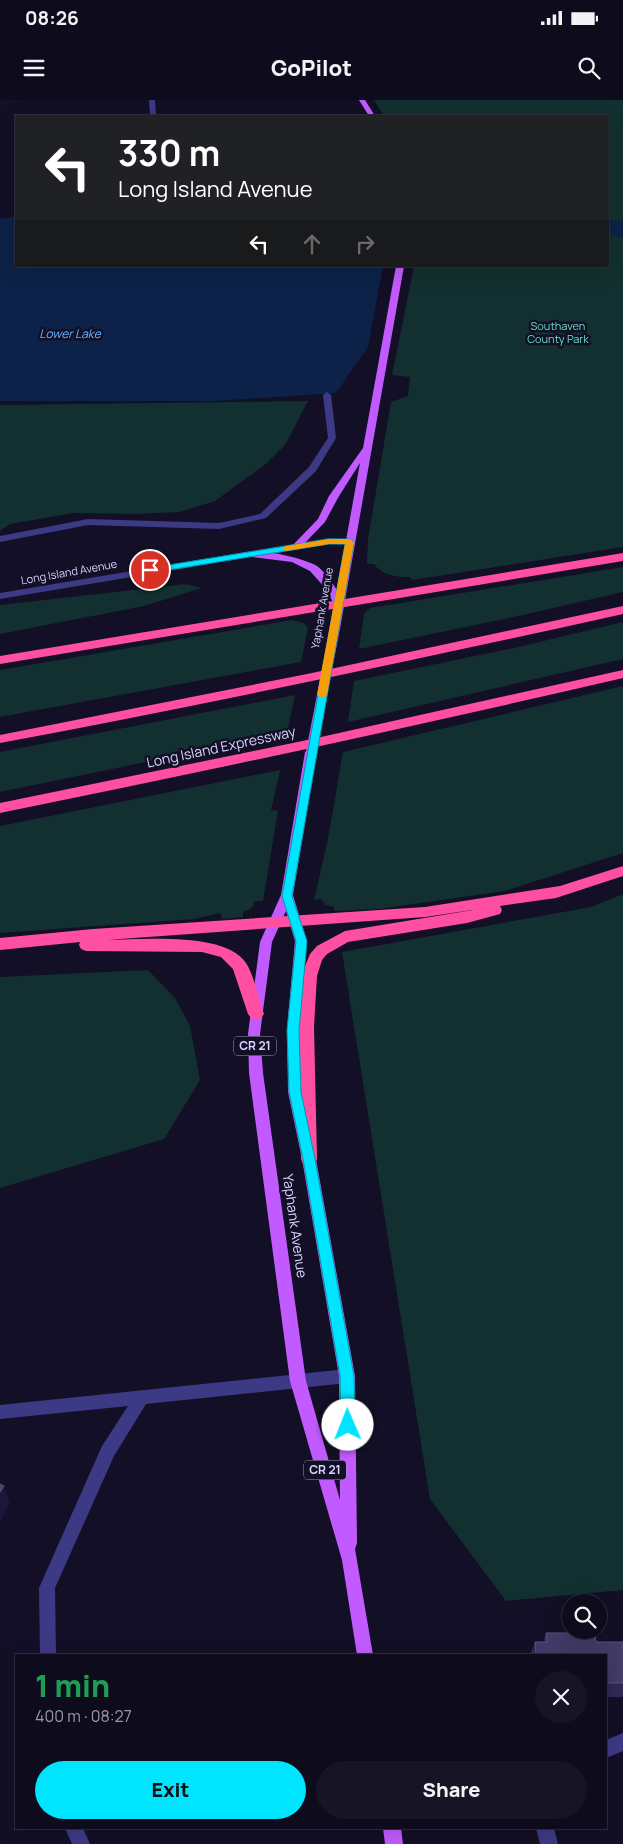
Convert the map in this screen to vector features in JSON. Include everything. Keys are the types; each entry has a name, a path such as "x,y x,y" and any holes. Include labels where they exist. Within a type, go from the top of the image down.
{"highway":[{"path":"0,660 623,557"},
{"path":"0,740 172,707 623,610"},
{"name":"Long Island Expressway","path":"0,808 196,770 623,674"},
{"path":"309,1159 307,1003 311,966 322,950 345,937 467,918 564,891 623,871"},
{"path":"0,946 103,935 425,912 564,891"},
{"path":"0,946 159,945 215,948 226,953 240,966 256,1014"}],"main road":[{"path":"362,100 370,115"},
{"name":"Yaphank Avenue","path":"365,1654 350,1560 298,1381 260,1112 254,1034 266,942 287,896 301,807 400,267"},
{"path":"296,547 322,520 334,496 367,446"},
{"path":"251,554 298,560 308,564 317,570 330,584 339,604"},
{"name":"Yaphank Avenue","path":"287,896 301,941 293,1030 295,1092 309,1159 347,1376 350,1560"},
{"path":"392,1829 394,1844"}],"street":[{"path":"152,100 153,115"},
{"path":"0,539 88,522 219,526 263,516 314,469 332,438 327,395"},
{"name":"Long Island Avenue","path":"0,596 329,541 350,542"},
{"path":"0,1412 347,1376"},
{"path":"48,1654 47,1588 108,1451 142,1397"},
{"path":"607,1749 623,1742"},
{"path":"74,1829 82,1844"},
{"path":"545,1829 549,1844"}],"green space":[{"name":"Southaven County Park","path":"374,100 623,100 623,547 412,580 410,577 390,575 381,571 374,564 367,564 368,539 391,402 408,396 410,377 392,375 414,267 609,267 609,115 383,115"},
{"path":"308,401 285,445 266,464 215,501 179,512 138,514 73,513 10,524 0,531 0,405"},
{"path":"623,567 623,592 359,649 364,614 370,608"},
{"path":"186,584 202,588 144,606 0,634 0,605"},
{"path":"292,620 304,623 308,628 301,662 0,717 0,670"},
{"path":"623,622 623,659 348,722 354,681 514,648"},
{"path":"623,686 623,853 505,891 378,909 334,911 334,907 325,905 321,899 314,900 328,839 343,752"},
{"path":"295,695 287,733 0,792 0,752"},
{"path":"280,770 271,811 278,810 263,901 255,901 252,908 243,912 243,917 222,919 220,913 194,919 0,933 0,826"},
{"path":"623,894 623,1590 562,1594 562,1596 506,1601 430,1499 342,952 591,907"},
{"path":"148,970 175,998 190,1026 200,1080 164,1139 0,1188 0,977"}],"water":[{"name":"Lower Lake","path":"15,216 15,267 383,267 368,347 336,393 216,401 0,401 0,219"}],"building":[{"path":"0,1484 4,1486 0,1492"},
{"path":"546,1633 562,1633 562,1639 596,1639 596,1642 623,1642 623,1683 607,1683 607,1654 536,1654 535,1642 547,1642"}],"waterway":[{"path":"609,228 623,229"}],"slow traffic":[{"path":"286,548 329,541 350,542 322,695"}],"route":[{"path":"150,570 329,541 350,542 301,807 287,896 301,941 293,1030 295,1092 309,1159 347,1376 348,1425"}]}
